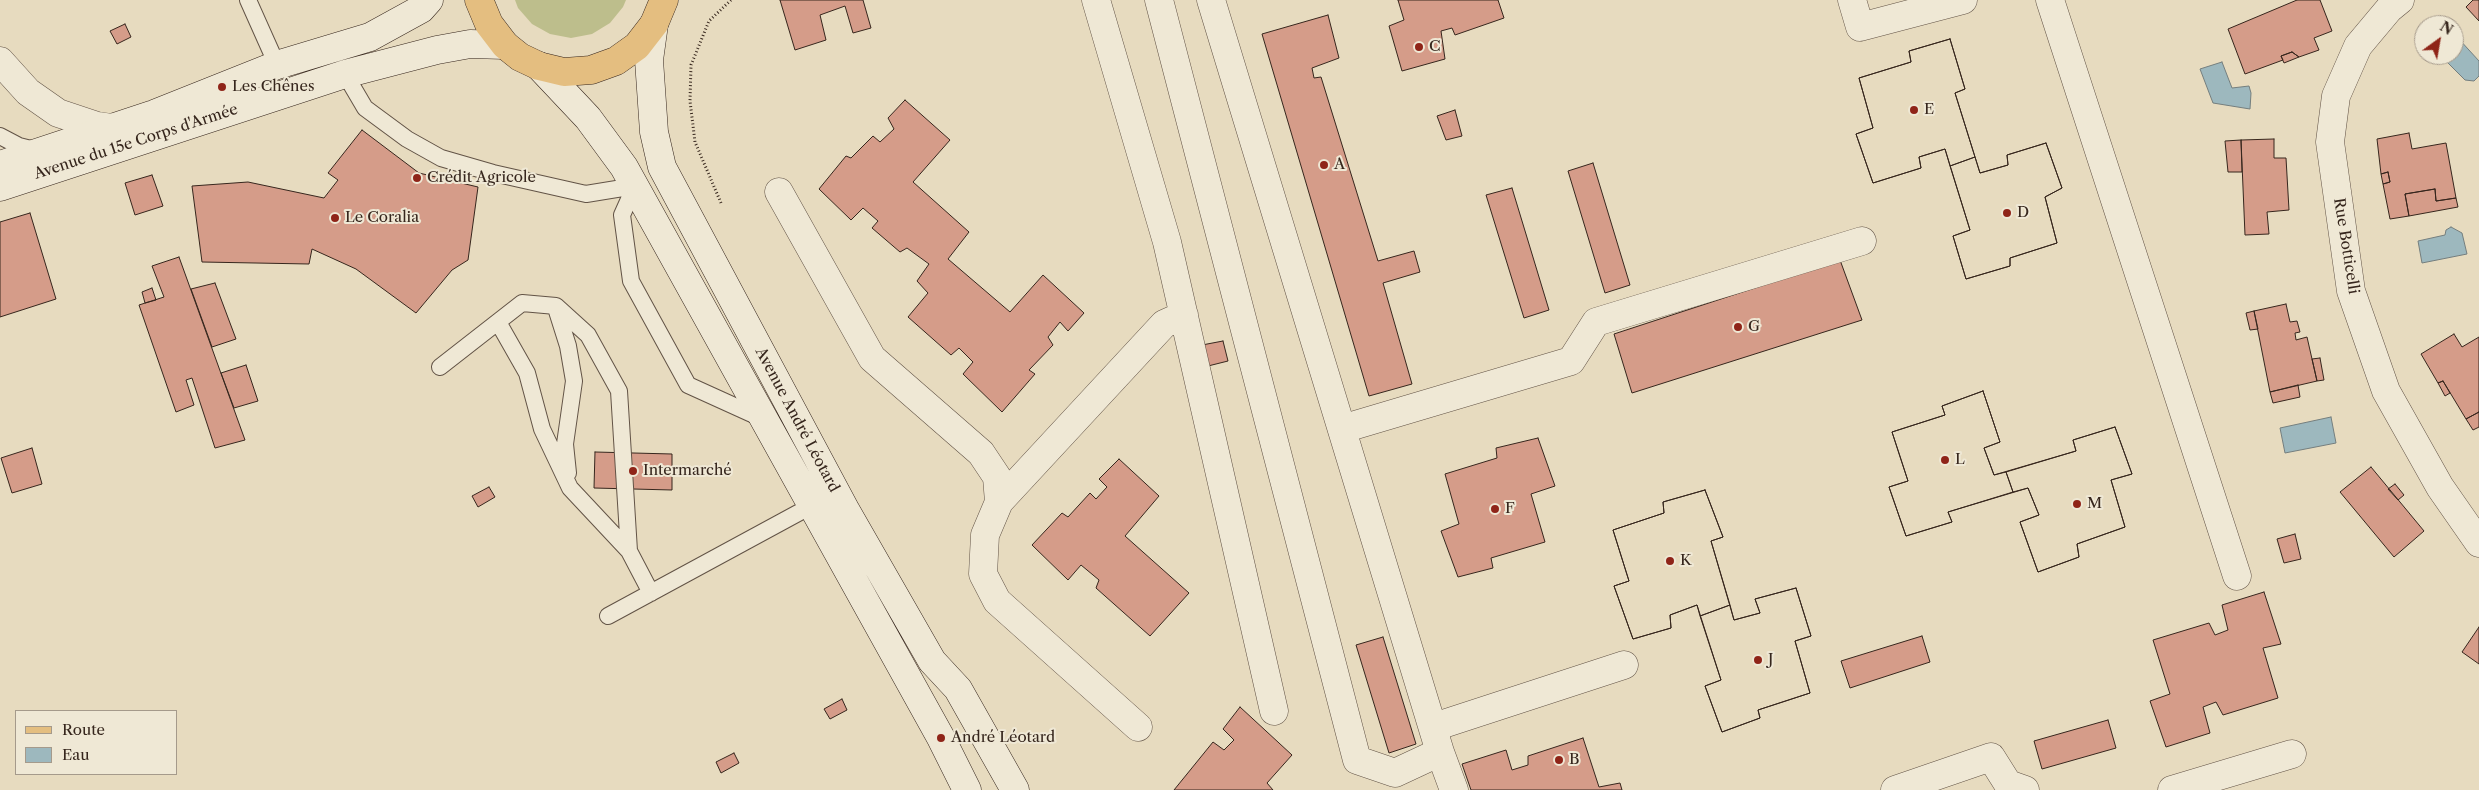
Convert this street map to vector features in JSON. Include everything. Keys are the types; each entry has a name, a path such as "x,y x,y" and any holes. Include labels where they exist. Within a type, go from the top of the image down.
{"main road":[{"path":"479,0 488,24 505,45 520,57 538,66 564,72 591,70 616,61 637,46 661,6"}],"street":[{"name":"Avenue du 15e Corps d'Armée","path":"0,165 112,128 277,65 370,37 421,9 429,0"},
{"path":"1096,0 1167,242 1274,711"},
{"path":"1159,0 1357,760 1395,773 1437,740 1624,666"},
{"path":"1211,0 1437,740 1454,790"},
{"path":"1852,0 1860,27 1964,0"},
{"path":"2050,0 2237,576"},
{"name":"Rue Botticelli","path":"2400,0 2388,10 2358,46 2336,96 2330,142 2351,292 2386,391 2440,487 2479,543"},
{"name":"Avenue André Léotard","path":"661,6 649,60 654,132 662,167 846,511 932,661 958,689 1016,790"},
{"name":"Avenue du 15e Corps d'Armée","path":"0,187 345,74 437,50 470,44 505,45"},
{"path":"0,61 28,92 58,113 97,126 112,128"},
{"name":"Avenue André Léotard","path":"538,66 588,118 624,167 936,729 967,790"},
{"path":"779,192 872,358 981,452 997,477 999,502"},
{"path":"1342,429 1571,361 1596,322 1862,241"},
{"path":"1138,727 997,601 983,574 985,535 999,502 1164,324 1184,315"},
{"path":"2172,790 2292,754"},
{"path":"1896,790 1991,757 2008,784 2025,790"}],"lane":[{"path":"248,0 277,65"},
{"path":"345,74 364,108 406,139 441,158 493,173 586,194 634,186"},
{"path":"0,136 19,146 41,152"},
{"path":"634,186 622,216 631,281 688,384 763,419"},
{"path":"440,367 522,303 556,306 588,335 618,391 628,551"},
{"path":"556,306 568,346 574,381 565,444 570,488"},
{"path":"498,322 527,373 542,428 570,488 628,551 651,593"},
{"path":"608,616 811,506 846,511"}],"path":[{"path":"703,161 695,142 690,101 691,64 709,21 731,0"}],"green space":[{"path":"515,0 626,0 623,7 610,23 592,34 571,38 550,34 532,24 518,8"}],"water":[{"path":"2464,45 2479,61 2479,76 2474,81 2465,80 2450,65 2464,65"},
{"path":"2222,62 2232,88 2249,86 2251,93 2250,109 2213,103 2200,69"},
{"path":"2451,227 2462,233 2467,254 2422,263 2418,241 2445,235 2446,230"},
{"path":"2331,417 2336,443 2285,453 2280,428"}],"building":[{"path":"780,0 863,0 871,28 853,33 845,6 820,15 826,40 795,50"},
{"name":"C","path":"1398,0 1498,0 1504,18 1455,35 1452,28 1441,31 1445,59 1402,71 1389,26 1404,20"},
{"path":"2297,0 2320,0 2332,31 2314,38 2319,50 2299,57 2292,52 2281,56 2283,60 2245,74 2228,29"},
{"path":"2473,0 2479,0 2479,21 2466,7"},
{"name":"A","path":"1328,15 1339,58 1312,68 1314,78 1321,77 1378,261 1414,251 1420,272 1383,283 1412,384 1369,396 1262,34"},
{"path":"125,24 131,37 117,44 110,31"},
{"path":"1950,39 1965,89 1955,93 1980,173 2008,165 2007,155 2046,143 2062,188 2045,197 2057,243 2010,258 2010,266 1966,279 1953,236 1970,230 1945,149 1919,157 1921,168 1873,183 1856,134 1873,128 1859,78 1911,62 1909,51"},
{"name":"E","path":"1950,39 1965,89 1955,93 1975,157 1950,166 1945,149 1919,157 1921,168 1873,183 1856,134 1873,128 1859,78 1911,62 1909,51"},
{"path":"2292,52 2299,57 2284,63 2281,56"},
{"path":"905,100 950,140 913,182 969,232 948,259 1010,312 1043,275 1084,313 1068,331 1060,322 1048,337 1053,345 1029,370 1035,374 1002,412 963,374 973,362 959,348 951,355 908,317 928,293 917,281 929,264 907,248 900,252 872,228 878,221 863,208 851,220 819,189 846,156 851,158 873,136 880,142 894,129 888,118"},
{"path":"1455,110 1462,136 1446,140 1437,116"},
{"name":"Le Coralia","path":"362,130 419,173 478,187 468,260 452,270 416,313 356,269 312,249 309,264 202,262 192,186 248,182 324,198 338,180 328,173"},
{"path":"2409,133 2412,149 2446,143 2456,198 2436,201 2435,189 2405,194 2409,216 2390,219 2383,184 2390,182 2388,172 2381,174 2377,139"},
{"path":"2274,139 2274,158 2286,158 2289,210 2267,212 2269,234 2245,235 2241,140"},
{"path":"2241,140 2242,172 2228,172 2225,141"},
{"name":"D","path":"2046,143 2062,188 2045,197 2057,243 2010,258 2010,266 1966,279 1953,236 1970,230 1950,166 1975,157 1980,173 2008,165 2007,155"},
{"path":"1593,163 1630,285 1605,293 1568,171"},
{"path":"2388,172 2390,182 2383,184 2381,174"},
{"path":"152,175 163,206 135,215 125,183"},
{"path":"1512,188 1549,310 1524,318 1486,195"},
{"path":"2435,189 2436,201 2456,198 2458,207 2409,216 2405,194"},
{"path":"30,213 56,299 0,317 0,222"},
{"path":"179,257 245,440 215,448 192,378 186,380 194,405 176,412 139,305 164,297 152,266"},
{"name":"G","path":"1840,260 1862,320 1632,393 1614,334"},
{"path":"215,283 236,339 212,347 191,289"},
{"path":"152,288 156,300 145,303 142,292"},
{"path":"2286,304 2290,322 2297,321 2300,332 2295,333 2296,340 2307,337 2317,381 2270,392 2254,311"},
{"path":"2254,311 2258,329 2250,330 2246,313"},
{"path":"2454,334 2462,347 2479,337 2479,412 2466,419 2443,381 2438,383 2421,354"},
{"path":"1223,341 1228,361 1208,366 1202,345"},
{"path":"2320,358 2324,380 2317,381 2312,359"},
{"path":"246,365 258,401 234,408 221,373"},
{"path":"2443,381 2450,393 2445,396 2438,383"},
{"path":"2298,385 2300,397 2273,403 2270,392"},
{"path":"1983,391 2000,442 1984,448 1994,475 2076,451 2073,440 2115,427 2132,474 2111,480 2125,527 2077,544 2079,557 2038,572 2020,522 2039,515 2028,488 1948,512 1952,522 1906,536 1889,487 1908,481 1892,432 1945,415 1942,406"},
{"name":"L","path":"1983,391 2000,442 1984,448 1994,475 2006,472 2013,492 1948,512 1952,522 1906,536 1889,487 1908,481 1892,432 1945,415 1942,406"},
{"path":"2479,412 2479,427 2473,430 2466,419"},
{"name":"M","path":"2115,427 2132,474 2111,480 2125,527 2077,544 2079,557 2038,572 2020,522 2039,515 2028,488 2013,492 2006,472 2076,451 2073,440"},
{"name":"F","path":"1538,438 1555,486 1531,494 1545,542 1491,558 1493,568 1458,577 1441,531 1459,524 1445,474 1497,458 1496,448"},
{"path":"32,448 42,484 12,493 1,458"},
{"name":"Intermarché","path":"595,452 672,454 672,490 594,488"},
{"path":"1119,459 1159,496 1125,536 1189,593 1150,636 1096,588 1099,580 1081,565 1068,580 1032,545 1062,513 1068,517 1090,493 1096,499 1107,487 1099,479"},
{"path":"2371,467 2424,531 2394,557 2340,492"},
{"path":"2395,484 2404,495 2398,500 2388,489"},
{"path":"489,487 495,497 478,507 472,496"},
{"path":"1705,490 1723,537 1711,541 1734,620 1760,613 1755,599 1796,588 1811,636 1795,641 1810,693 1758,710 1760,718 1722,732 1705,686 1721,680 1697,605 1670,615 1671,628 1633,639 1614,586 1629,581 1613,530 1664,513 1663,502"},
{"name":"K","path":"1705,490 1723,537 1711,541 1730,605 1700,616 1697,605 1670,615 1671,628 1633,639 1614,586 1629,581 1613,530 1664,513 1663,502"},
{"path":"2295,534 2301,559 2284,563 2277,539"},
{"name":"J","path":"1796,588 1811,636 1795,641 1810,693 1758,710 1760,718 1722,732 1705,686 1721,680 1700,616 1730,605 1734,620 1760,613 1755,599"},
{"path":"2264,592 2281,644 2263,648 2278,698 2223,715 2216,702 2203,707 2210,733 2166,747 2150,701 2170,694 2153,640 2209,623 2215,635 2228,630 2222,605"},
{"path":"2479,627 2479,664 2462,652"},
{"path":"1922,636 1930,662 1850,688 1841,661"},
{"path":"1383,637 1416,744 1389,753 1356,645"},
{"path":"842,699 847,710 830,719 824,709"},
{"path":"1240,707 1292,755 1267,783 1273,790 1174,790 1213,742 1224,750 1234,740 1223,729"},
{"path":"2108,720 2116,748 2042,769 2034,741"},
{"name":"B","path":"1583,738 1599,787 1620,783 1622,790 1471,790 1462,764 1506,750 1512,770 1528,765 1528,756"},
{"path":"734,753 739,763 721,773 716,762"}],"place":[{"name":"C","path":"1419,47"},
{"name":"Les Chênes","path":"222,87"},
{"name":"E","path":"1914,110"},
{"name":"A","path":"1324,165"},
{"name":"Crédit Agricole","path":"417,178"},
{"name":"D","path":"2007,213"},
{"name":"Le Coralia","path":"335,218"},
{"name":"G","path":"1738,327"},
{"name":"L","path":"1945,460"},
{"name":"Intermarché","path":"633,471"},
{"name":"M","path":"2077,504"},
{"name":"F","path":"1495,509"},
{"name":"K","path":"1670,561"},
{"name":"J","path":"1758,660"},
{"name":"André Léotard","path":"941,738"},
{"name":"B","path":"1559,760"}]}
